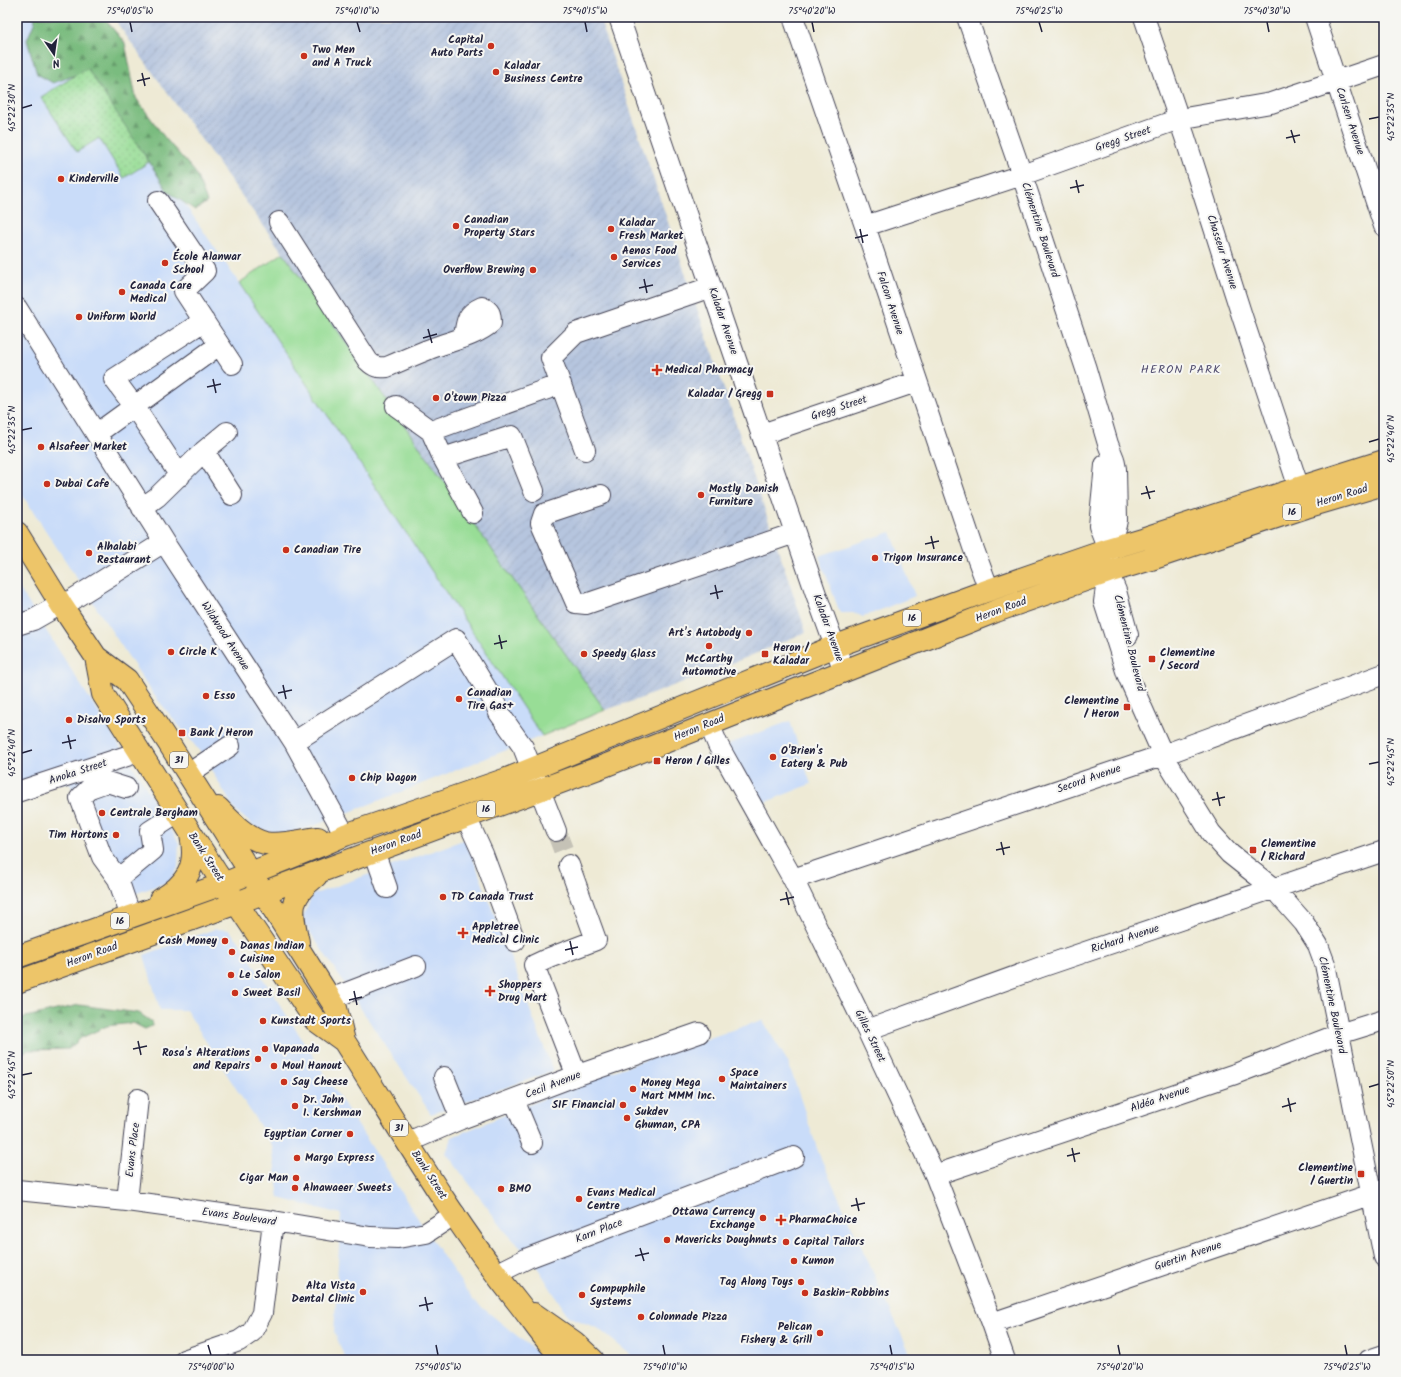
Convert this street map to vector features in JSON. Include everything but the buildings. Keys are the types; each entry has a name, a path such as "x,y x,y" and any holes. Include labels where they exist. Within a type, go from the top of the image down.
{"main road":[{"name":"Heron Road","path":"17,957 223,884 345,835 531,770 836,646 989,590 1108,549 1384,461"},
{"name":"Heron Road","path":"17,982 237,904 262,893 604,766 996,611 1108,572 1299,509 1384,484"},
{"name":"Bank Street","path":"17,533 61,605 96,657 127,680 193,782 336,1008 344,1041 455,1214 496,1274 552,1349 565,1360"},
{"name":"Bank Street","path":"96,657 103,694 223,884 315,1020 344,1041"},
{"path":"193,782 237,826 250,836 264,843 279,843 345,835"},
{"path":"131,917 165,897 182,884 190,871 194,856 194,848 190,832"},
{"path":"301,953 293,915 294,900 301,888 324,870"},
{"name":"Bank Street","path":"520,1305 574,1342 593,1360"}],"street":[{"name":"Kaladar Avenue","path":"619,17 795,533 844,671"},
{"name":"Falcon Avenue","path":"793,17 865,226 972,547 989,590"},
{"name":"Clémentine Boulevard","path":"967,17 1022,175 1086,369 1108,444 1099,526 1108,549 1108,572 1104,602 1127,674 1163,755 1211,833 1230,854 1273,888 1304,923 1318,945 1325,964 1339,1034 1378,1192 1384,1258"},
{"name":"Chasseur Avenue","path":"1144,17 1179,119 1299,488"},
{"name":"Carlsen Avenue","path":"1315,17 1384,226"},
{"name":"Gregg Street","path":"865,226 1022,175 1179,119 1271,103 1384,65"},
{"path":"158,201 204,271 184,291 232,364"},
{"path":"279,222 368,361 373,366 379,368 387,367 429,349 464,337"},
{"path":"585,450 551,358 576,333 711,287"},
{"name":"Wildwood Avenue","path":"17,308 142,508 294,742 345,835"},
{"path":"180,476 134,406 114,379 204,321"},
{"path":"96,434 219,345"},
{"name":"Gregg Street","path":"762,434 916,382"},
{"path":"431,431 561,384"},
{"path":"396,406 431,431 443,458 474,513"},
{"path":"142,508 157,497 204,451 227,432"},
{"path":"443,458 512,436 534,491"},
{"path":"204,451 232,495"},
{"path":"601,495 544,514 541,523 576,603 586,604 795,533"},
{"path":"17,625 33,620 61,605 164,542"},
{"path":"294,742 456,639 495,703 499,713 523,747 556,831"},
{"name":"Secord Avenue","path":"793,879 1163,755 1384,674"},
{"name":"Gilles Street","path":"709,724 718,745 793,879 867,1030 935,1175 1005,1360"},
{"path":"193,782 230,746"},
{"name":"Anoka Street","path":"17,792 139,752"},
{"path":"126,788 107,782 90,788 80,798 102,857 118,879 131,917"},
{"path":"118,879 153,850 150,831 178,813"},
{"path":"466,817 483,854 514,941"},
{"path":"374,851 387,888"},
{"name":"Richard Avenue","path":"867,1030 1041,967 1384,851"},
{"path":"569,865 596,940 534,965 573,1066 578,1075"},
{"path":"330,998 416,966"},
{"name":"Aldéa Avenue","path":"935,1175 1235,1074 1339,1034 1384,1020"},
{"name":"Cecil Avenue","path":"408,1142 461,1119 578,1075 699,1033"},
{"path":"444,1077 461,1119"},
{"name":"Evans Place","path":"127,1201 138,1099"},
{"path":"514,1100 532,1144"},
{"name":"Karn Place","path":"496,1274 528,1258 794,1157"},
{"name":"Evans Boulevard","path":"17,1190 127,1201 273,1221 370,1237 398,1238 426,1233 455,1214"},
{"name":"Guertin Avenue","path":"992,1323 1378,1192"},
{"path":"184,1360 239,1341 252,1332 262,1313 273,1221"},
{"path":"1369,1360 1384,1355"}],"shaded area":[{"path":"17,17 56,17 239,283 542,736 313,826 281,835 255,827 235,810 201,753 153,694 17,487"},
{"path":"122,17 599,17 806,632 745,658 639,699 605,710 283,253 117,23"},
{"path":"891,532 915,596 863,617 855,613 840,613 819,556"},
{"path":"17,585 141,779 179,843 178,868 170,881 118,900 70,784 17,782"},
{"path":"790,721 811,784 761,804 727,747 729,744"},
{"path":"466,839 553,1071 431,1114 302,920 312,895"},
{"path":"215,929 229,930 238,940 430,1237 473,1300 547,1360 346,1360 334,1332 341,1214 279,1198 272,1145 186,1010 160,1010 144,955"},
{"path":"762,1020 788,1062 819,1154 913,1360 637,1360 599,1329 568,1316 534,1262 505,1231 446,1153 452,1137 593,1078"}],"green space":[{"path":"34,17 103,17 125,43 136,98 165,138 195,172 207,202 195,210 168,192 145,155 119,125 84,72 53,83 37,74 27,40 35,21"},
{"path":"87,68 149,162 124,178 99,138 77,152 41,97"},
{"path":"283,253 605,710 542,736 239,283"},
{"path":"79,1005 139,1013 152,1022 152,1026 145,1029 133,1023 107,1026 81,1038 69,1049 28,1050 17,1055 17,1019"}],"tunnel":[{"path":"556,831 569,865"}],"place":[{"name":"Capital Auto Parts","path":"491,46"},
{"name":"Two Men and A Truck","path":"304,56"},
{"name":"Kaladar Business Centre","path":"496,72"},
{"name":"Kinderville","path":"61,179"},
{"name":"Canadian Property Stars","path":"456,226"},
{"name":"Kaladar Fresh Market","path":"611,229"},
{"name":"Aenos Food Services","path":"614,257"},
{"name":"École Alanwar School","path":"165,263"},
{"name":"Overflow Brewing","path":"533,270"},
{"name":"Canada Care Medical","path":"122,292"},
{"name":"Uniform World","path":"79,317"},
{"name":"Medical Pharmacy","path":"657,370"},
{"name":"Kaladar / Gregg","path":"770,394"},
{"name":"O'town Pizza","path":"436,398"},
{"name":"Alsafeer Market","path":"41,447"},
{"name":"Dubai Cafe","path":"47,484"},
{"name":"Mostly Danish Furniture","path":"701,495"},
{"name":"Canadian Tire","path":"286,550"},
{"name":"Alhalabi Restaurant","path":"89,553"},
{"name":"Trigon Insurance","path":"875,558"},
{"name":"Art's Autobody","path":"749,633"},
{"name":"McCarthy Automotive","path":"709,646"},
{"name":"Circle K","path":"171,652"},
{"name":"Speedy Glass","path":"584,654"},
{"name":"Heron / Kaladar","path":"765,654"},
{"name":"Clementine / Secord","path":"1152,659"},
{"name":"Esso","path":"206,696"},
{"name":"Canadian Tire Gas+","path":"459,699"},
{"name":"Clementine / Heron","path":"1127,707"},
{"name":"Disalvo Sports","path":"69,720"},
{"name":"Bank / Heron","path":"182,733"},
{"name":"O'Brien's Eatery & Pub","path":"773,757"},
{"name":"Heron / Gilles","path":"657,761"},
{"name":"Chip Wagon","path":"352,778"},
{"name":"Centrale Bergham","path":"102,813"},
{"name":"Tim Hortons","path":"116,835"},
{"name":"Clementine / Richard","path":"1253,850"},
{"name":"TD Canada Trust","path":"443,897"},
{"name":"Appletree Medical Clinic","path":"463,933"},
{"name":"Cash Money","path":"225,941"},
{"name":"Danas Indian Cuisine","path":"232,952"},
{"name":"Le Salon","path":"231,975"},
{"name":"Shoppers Drug Mart","path":"490,991"},
{"name":"Sweet Basil","path":"235,993"},
{"name":"Kunstadt Sports","path":"263,1021"},
{"name":"Vapanada","path":"265,1049"},
{"name":"Rosa's Alterations and Repairs","path":"258,1059"},
{"name":"Moul Hanout","path":"274,1066"},
{"name":"Space Maintainers","path":"722,1079"},
{"name":"Say Cheese","path":"284,1082"},
{"name":"Money Mega Mart MMM Inc.","path":"633,1089"},
{"name":"SIF Financial","path":"623,1105"},
{"name":"Dr. John I. Kershman","path":"295,1106"},
{"name":"Sukdev Ghuman, CPA","path":"627,1118"},
{"name":"Egyptian Corner","path":"350,1134"},
{"name":"Margo Express","path":"297,1158"},
{"name":"Clementine / Guertin","path":"1361,1174"},
{"name":"Cigar Man","path":"296,1178"},
{"name":"Alnawaeer Sweets","path":"295,1188"},
{"name":"BMO","path":"501,1189"},
{"name":"Evans Medical Centre","path":"579,1199"},
{"name":"Ottawa Currency Exchange","path":"763,1218"},
{"name":"PharmaChoice","path":"781,1220"},
{"name":"Mavericks Doughnuts","path":"667,1240"},
{"name":"Capital Tailors","path":"786,1242"},
{"name":"Kumon","path":"794,1261"},
{"name":"Tag Along Toys","path":"801,1282"},
{"name":"Alta Vista Dental Clinic","path":"363,1292"},
{"name":"Baskin-Robbins","path":"805,1293"},
{"name":"Compuphile Systems","path":"582,1295"},
{"name":"Colonnade Pizza","path":"641,1317"},
{"name":"Pelican Fishery & Grill","path":"820,1333"}],"district":[{"name":"HERON PARK","path":"1181,369"}]}
